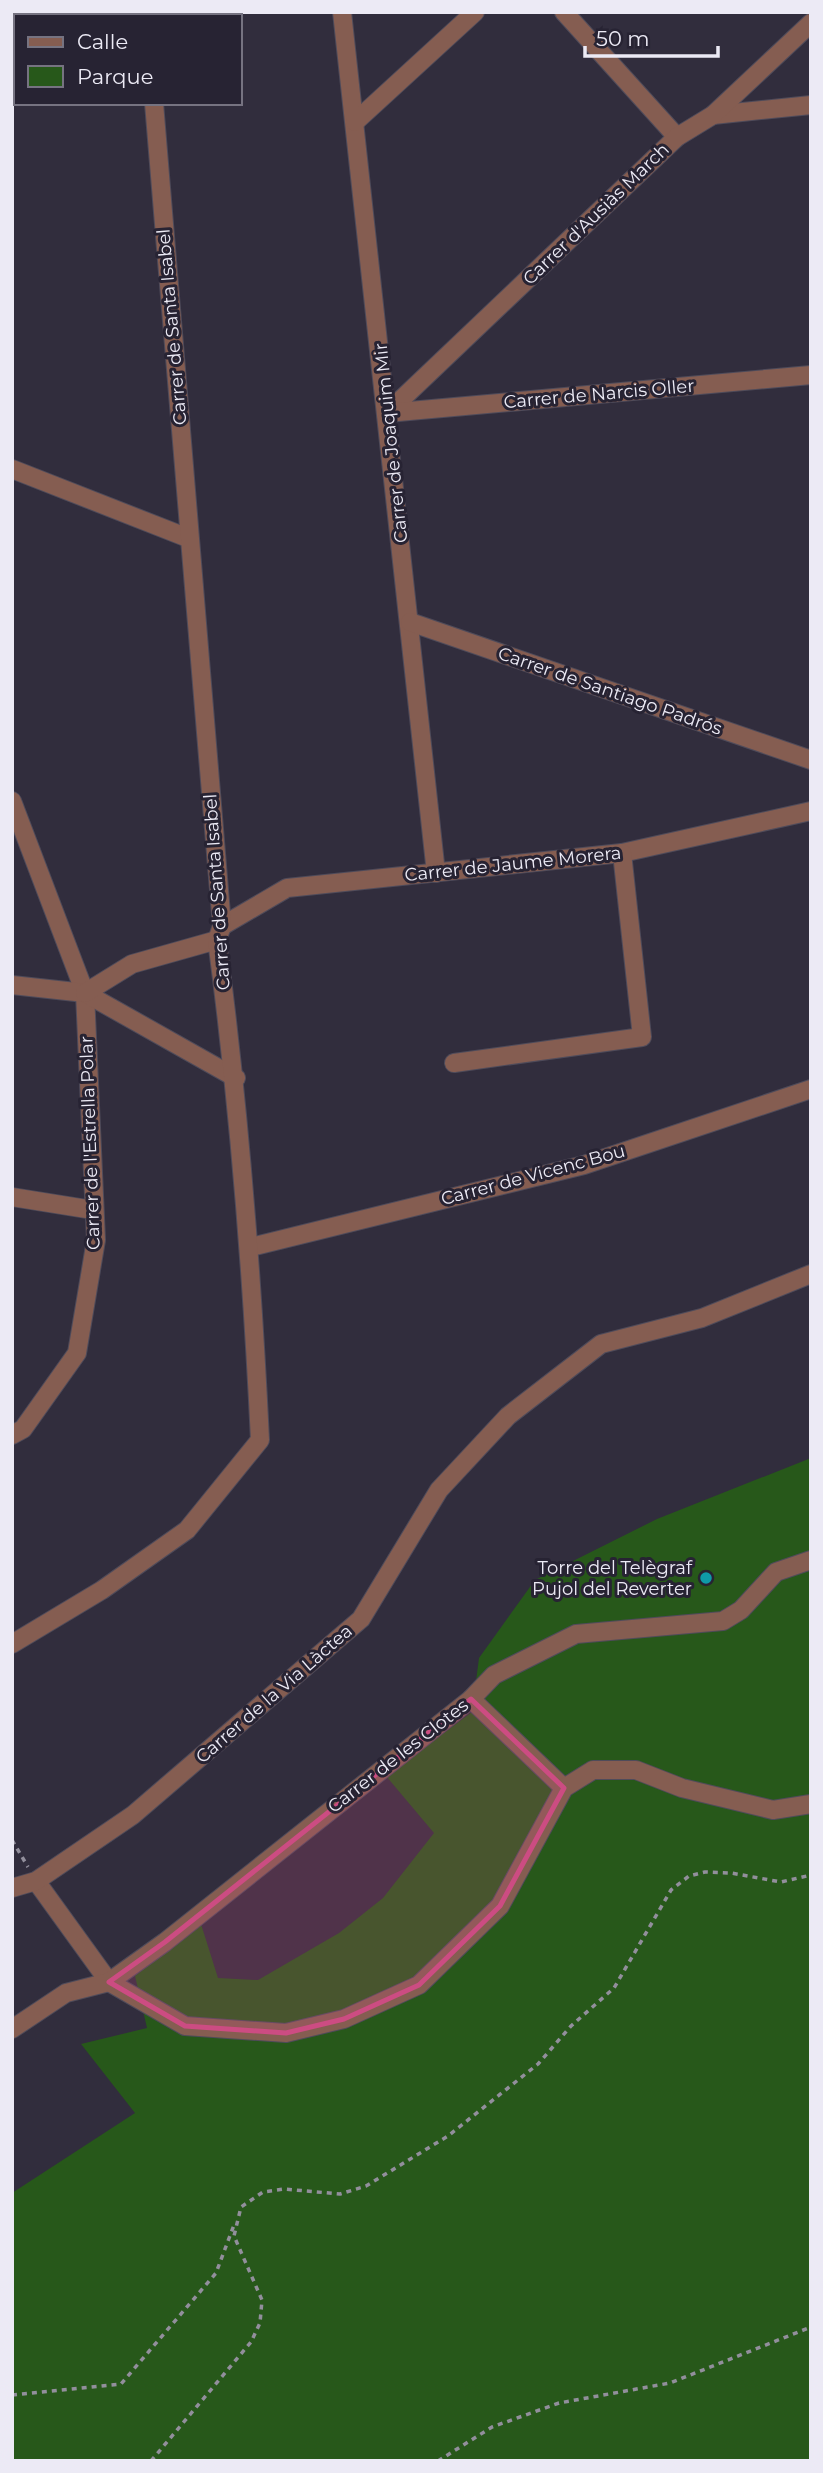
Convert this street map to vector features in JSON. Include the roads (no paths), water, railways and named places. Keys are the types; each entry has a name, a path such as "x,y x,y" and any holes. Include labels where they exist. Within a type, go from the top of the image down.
{"street":[{"name":"Carrer de Joaquim Mir","path":"342,12 436,873"},
{"path":"355,122 475,12"},
{"path":"565,12 677,137"},
{"name":"Carrer d'Ausiàs March","path":"387,414 677,137 713,116 811,23"},
{"name":"Carrer de Santa Isabel","path":"12,1644 102,1590 187,1530 260,1440 251,1247 220,933 154,105"},
{"path":"713,116 811,105"},
{"name":"Carrer de Narcis Oller","path":"387,414 811,375"},
{"path":"12,468 188,538"},
{"name":"Carrer de Santiago Padrós","path":"410,622 811,760"},
{"name":"Carrer de l'Estrella Polar","path":"12,801 65,934 85,993 96,1240 78,1353 23,1429 12,1435"},
{"name":"Carrer de Jaume Morera","path":"85,993 132,964 220,933 287,888 622,853 811,811"},
{"path":"454,1063 642,1037 622,853"},
{"path":"12,985 85,993 236,1078"},
{"name":"Carrer de Vicenc Bou","path":"251,1247 584,1165 811,1089"},
{"path":"12,1197 93,1210"},
{"name":"Carrer de la Via Làctea","path":"12,1888 36,1881 133,1815 361,1619 439,1490 508,1416 601,1344 702,1318 811,1274"},
{"name":"Carrer de les Clotes","path":"12,2029 66,1993 109,1982 165,1942 471,1699 494,1675 576,1634 723,1621 741,1610 776,1572 811,1560"},
{"path":"471,1699 564,1788"},
{"path":"36,1881 109,1982 185,2025 286,2033 344,2019 419,1985 500,1906 564,1788 593,1770 636,1770 682,1788 773,1810 811,1804"}],"place":[{"name":"Torre del Telègraf Pujol del Reverter","path":"706,1578"}]}
